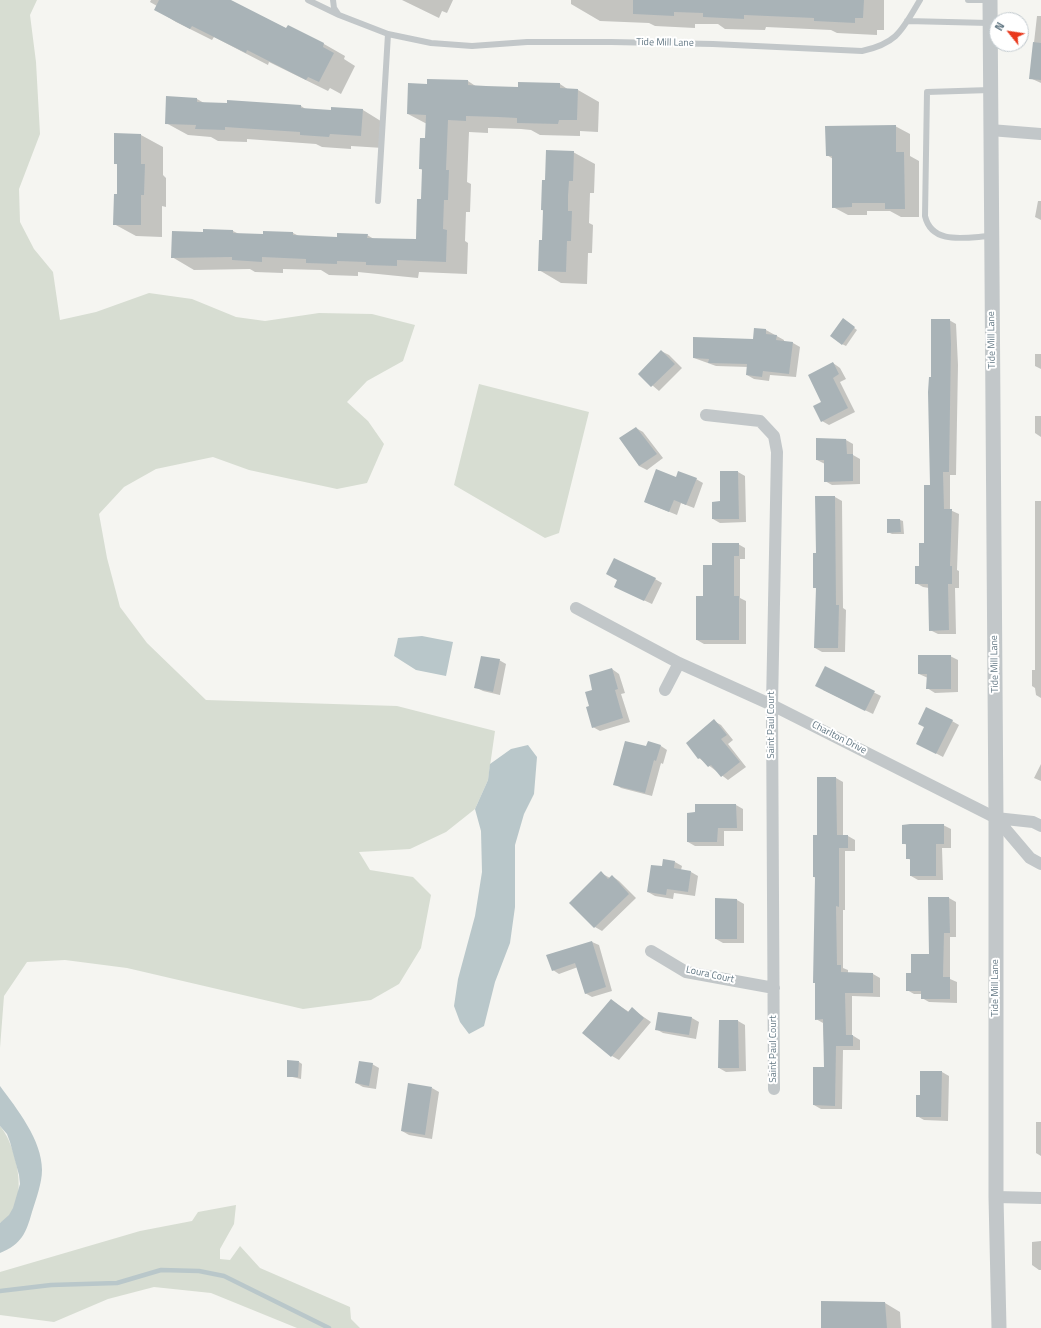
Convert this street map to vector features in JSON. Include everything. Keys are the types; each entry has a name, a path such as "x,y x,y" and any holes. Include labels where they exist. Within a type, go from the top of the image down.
{"street":[{"name":"Tide Mill Lane","path":"990,0 990,12"},
{"name":"Tide Mill Lane","path":"990,52 996,818 996,1197 999,1328"},
{"path":"990,130 1041,134"},
{"name":"Saint Paul Court","path":"706,415 760,421 774,436 777,452 772,705 774,1089"},
{"name":"Charlton Drive","path":"576,608 679,664 772,705 996,818 1033,822 1041,826"},
{"path":"665,690 679,664"},
{"name":"Charlton Drive","path":"996,818 1030,858 1041,864"},
{"name":"Loura Court","path":"650,951 686,972 774,988"},
{"path":"996,1197 1041,1198"}],"lane":[{"name":"Tide Mill Lane","path":"308,0 339,15 388,34 431,43 472,46 527,42 713,44 862,51 881,46 897,35 920,0"},
{"path":"333,0 334,8 339,15"},
{"path":"968,0 990,0"},
{"path":"907,21 989,23"},
{"path":"378,201 388,34"},
{"path":"990,90 927,92 925,216 930,229 947,238 991,236"}],"shaded area":[{"path":"0,0 37,0 30,15 36,62 40,134 19,189 20,222 34,249 53,272 60,320 96,312 149,293 192,299 236,317 265,321 319,313 372,314 415,325 403,361 367,381 347,402 368,421 384,444 367,483 337,489 249,470 213,457 156,469 124,487 99,514 107,558 120,607 147,643 206,700 397,706 495,731 488,780 475,809 446,832 410,849 359,852 370,870 413,877 431,895 421,948 399,984 371,1000 303,1009 127,968 65,960 27,962 4,996 0,1048"},
{"path":"479,384 589,412 559,533 545,538 454,485"},
{"path":"422,636 453,642 446,676 416,670 394,656 398,638"},
{"path":"528,745 537,757 534,794 524,814 515,845 515,907 510,943 495,982 484,1026 469,1034 460,1022 454,1006 458,979 475,916 482,872 481,831 475,809 488,780 490,764 511,749"},
{"path":"0,1086 21,1115 33,1136 38,1147 42,1170 38,1191 25,1232 18,1242 0,1253 0,1223 9,1215 13,1208 20,1184 10,1142 7,1134 0,1126"},
{"path":"0,1126 12,1147 16,1162 19,1191 16,1204 10,1215 0,1223"},
{"path":"236,1205 234,1224 220,1249 220,1259 230,1260 240,1246 260,1268 350,1307 351,1319 360,1328 297,1328 211,1293 154,1287 108,1299 54,1322 0,1315 0,1272 140,1231 192,1221 198,1212"}],"building":[{"path":"159,0 231,0 286,28 288,25 324,43 323,47 334,53 319,82 308,77 306,80 247,50 246,53 192,26 190,29 154,10"},
{"path":"633,0 864,0 863,18 855,18 855,23 814,21 814,18 744,15 744,19 703,17 703,13 674,12 674,16 633,14"},
{"path":"1033,42 1041,43 1041,80 1029,79"},
{"path":"427,79 468,80 468,85 518,87 518,82 560,83 560,88 578,89 577,120 559,120 558,124 517,123 517,118 466,116 466,121 448,120 446,170 449,170 448,200 444,200 443,229 447,230 446,262 397,260 397,266 366,265 366,262 337,261 337,264 306,263 306,259 262,257 262,262 232,260 232,257 171,258 172,231 203,232 203,229 233,230 233,233 263,234 263,231 293,232 293,235 337,237 337,233 368,234 367,238 416,239 417,199 421,199 422,169 419,169 420,138 425,138 426,115 407,114 408,83 427,84"},
{"path":"166,96 197,98 197,102 227,103 227,100 301,105 301,108 331,110 331,107 363,109 361,136 330,134 329,137 300,135 300,132 225,127 225,130 195,129 196,125 165,124"},
{"path":"896,125 896,152 904,152 905,209 885,209 885,203 852,203 852,207 832,208 832,156 826,156 825,126"},
{"path":"114,133 141,134 141,164 145,164 144,195 141,195 141,225 113,225 114,194 117,194 117,164 114,164"},
{"path":"546,150 574,151 573,181 569,181 568,196 568,211 572,211 571,241 567,241 566,272 538,271 539,240 542,240 542,180 545,180"},
{"path":"843,318 855,327 842,345 830,336"},
{"path":"931,319 950,319 949,472 943,472 944,509 952,509 950,566 952,566 952,584 948,584 949,630 929,631 928,584 915,584 915,566 919,566 919,543 924,543 924,485 930,485 928,392 929,377 931,377"},
{"path":"754,328 766,329 766,334 777,335 776,340 793,342 789,374 763,371 762,377 746,375 747,364 708,363 709,359 693,358 693,337 753,339"},
{"path":"661,350 675,364 651,387 638,374"},
{"path":"833,362 839,374 833,378 848,408 821,422 813,406 821,402 808,375"},
{"path":"636,427 657,454 639,466 619,438"},
{"path":"816,438 846,439 847,454 853,454 853,481 824,482 824,460 816,460"},
{"path":"656,469 676,477 678,471 697,478 686,505 674,500 669,512 644,502"},
{"path":"720,471 738,471 739,519 712,519 712,502 720,501"},
{"path":"815,496 835,496 836,605 839,605 838,648 814,648 816,588 813,588 813,553 816,553"},
{"path":"887,519 900,519 901,532 887,533"},
{"path":"712,543 739,543 739,556 734,556 734,596 739,596 739,640 696,640 696,596 703,596 703,565 712,565"},
{"path":"614,558 656,578 644,601 614,587 617,580 606,574"},
{"path":"918,655 951,655 951,689 926,689 927,674 918,674"},
{"path":"481,656 500,659 493,692 474,688"},
{"path":"825,666 875,691 865,711 815,686"},
{"path":"612,668 618,689 615,690 623,718 592,728 586,707 589,706 585,692 592,690 589,675"},
{"path":"926,707 953,720 936,754 916,744 924,727 918,724"},
{"path":"714,719 727,735 721,739 740,762 721,777 711,765 708,767 700,758 698,759 686,743"},
{"path":"625,741 646,746 648,741 661,745 656,761 654,760 645,793 613,785"},
{"path":"817,777 836,777 837,835 848,835 848,848 839,848 839,907 836,906 837,965 841,965 841,972 873,973 873,993 845,993 846,1035 853,1035 853,1046 836,1046 835,1106 813,1105 813,1067 824,1067 823,1019 815,1020 815,983 813,983 815,877 813,877 813,835 817,835"},
{"path":"695,804 736,804 737,828 718,828 717,842 687,842 687,813 695,812"},
{"path":"944,824 944,844 936,844 936,876 910,876 910,859 906,859 906,844 902,844 902,825"},
{"path":"663,859 675,861 674,868 691,871 688,892 667,889 666,895 647,892 651,865 662,866"},
{"path":"601,871 608,879 612,875 629,894 594,928 569,903"},
{"path":"928,897 949,897 950,933 944,933 943,977 950,977 950,999 921,999 921,991 906,991 906,973 911,973 911,954 929,954"},
{"path":"715,898 737,899 737,939 715,939"},
{"path":"592,941 606,987 585,994 575,963 552,971 546,955"},
{"path":"611,999 628,1012 632,1007 644,1018 611,1057 582,1033"},
{"path":"658,1012 692,1017 689,1035 655,1030"},
{"path":"719,1020 738,1020 739,1068 718,1068"},
{"path":"287,1060 299,1061 298,1077 287,1077"},
{"path":"359,1061 373,1063 369,1086 355,1083"},
{"path":"920,1071 942,1071 941,1117 916,1117 916,1095 920,1095"},
{"path":"408,1083 432,1087 425,1135 401,1131"},
{"path":"821,1301 885,1302 887,1328 821,1328"}],"waterway":[{"path":"0,1291 51,1285 117,1283 161,1270 199,1271 224,1276 329,1328"}]}
